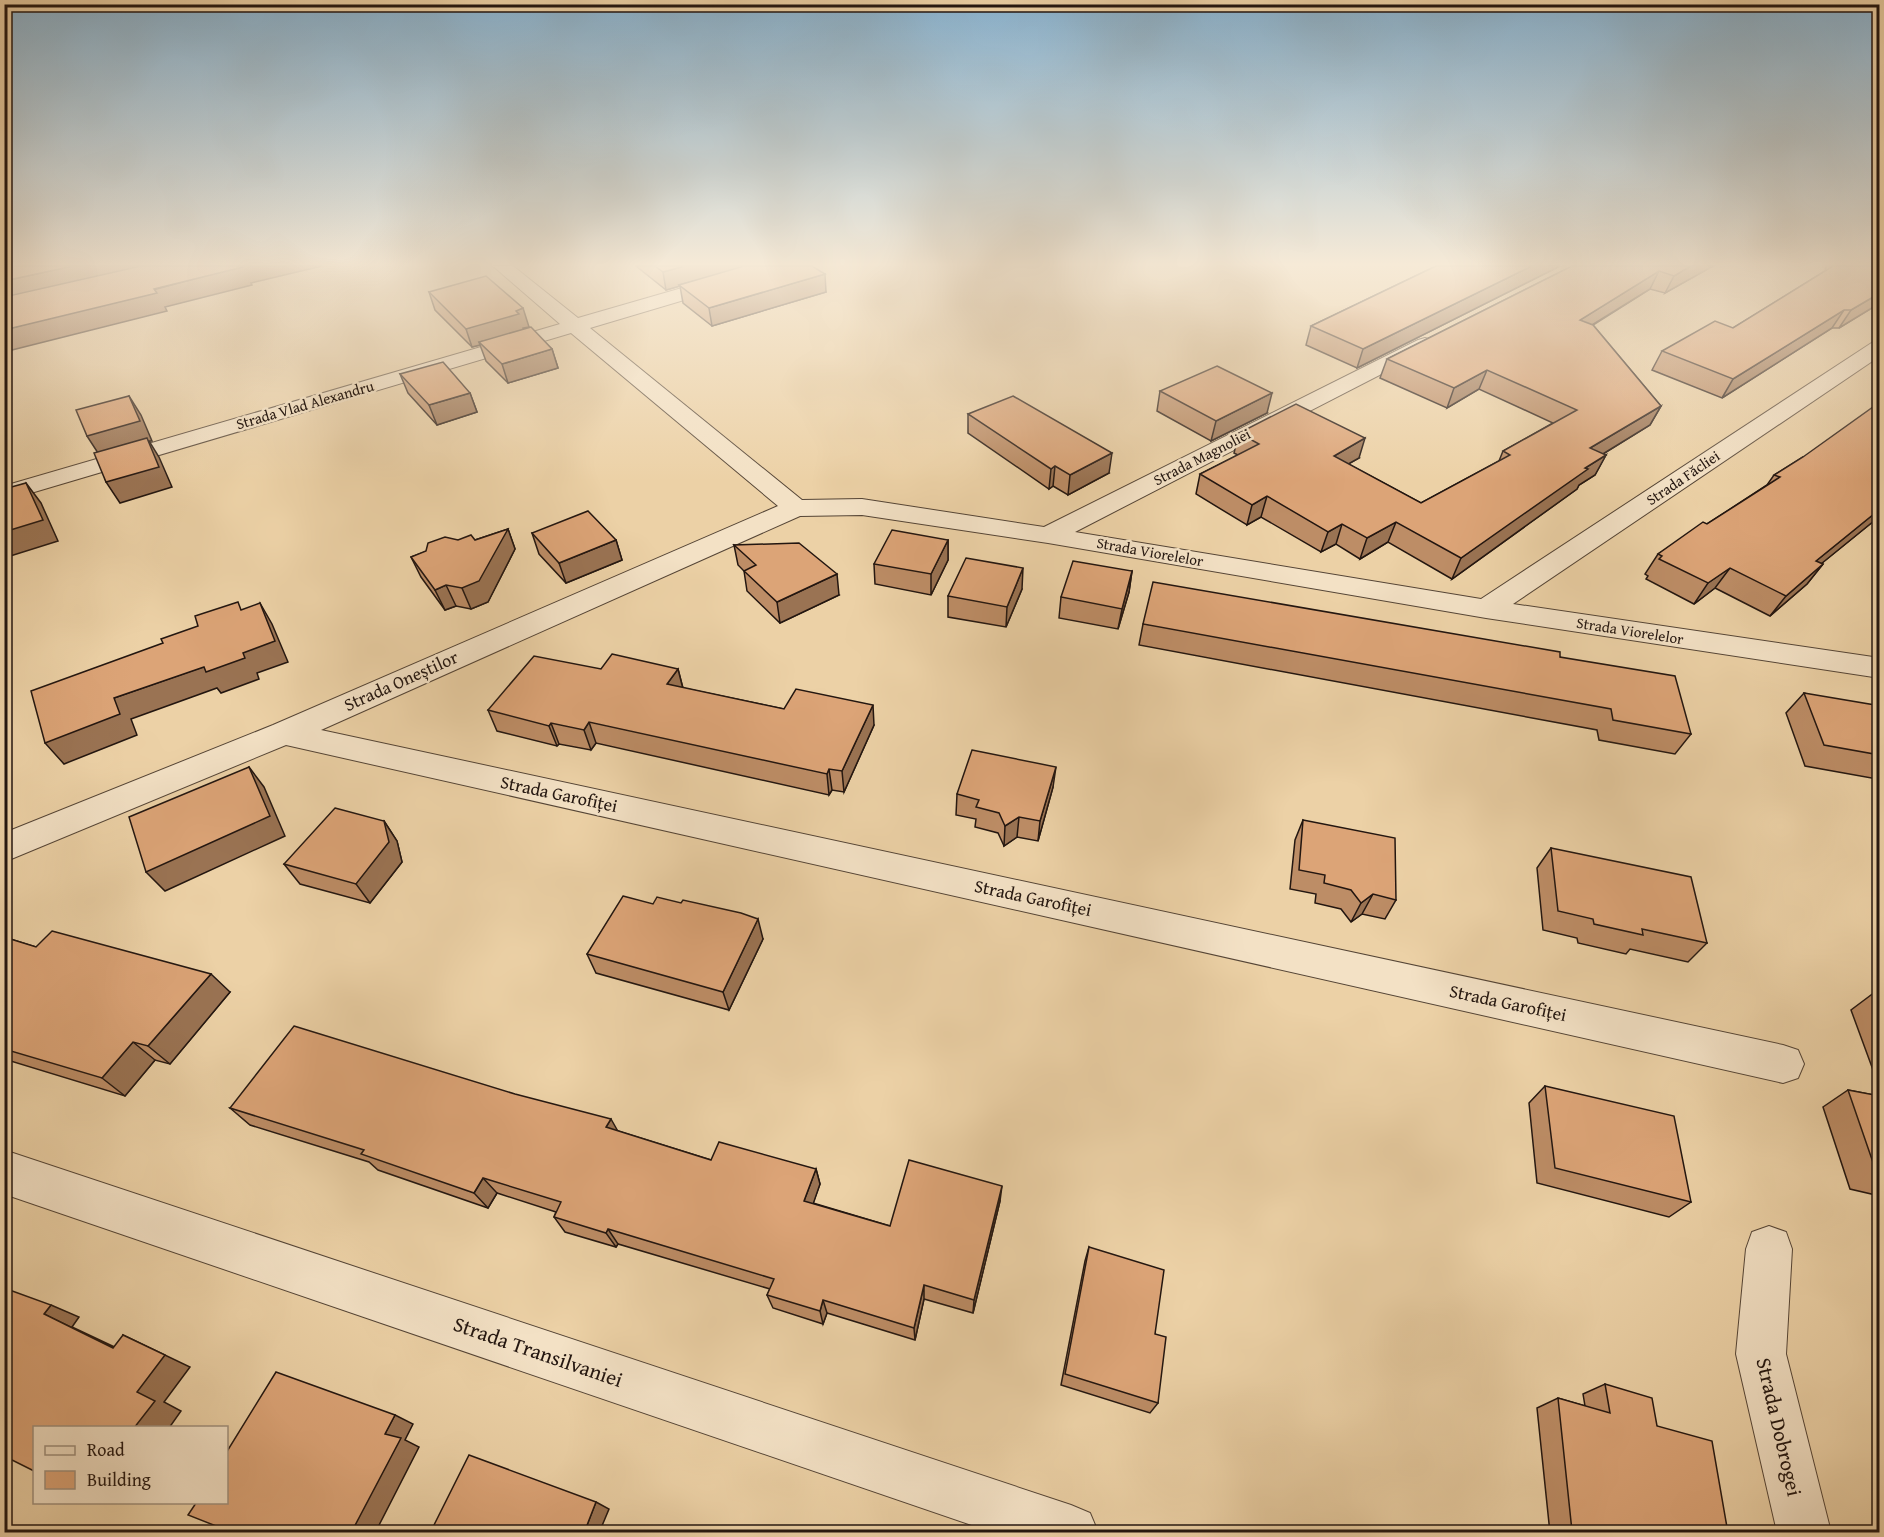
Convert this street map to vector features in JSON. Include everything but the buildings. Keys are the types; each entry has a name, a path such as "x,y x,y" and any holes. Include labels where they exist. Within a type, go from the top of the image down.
{"street":[{"name":"Strada Vlad Alexandru","path":"4,494 532,338"},
{"path":"586,338 795,508"},
{"name":"Strada Magnoliei","path":"1048,535 1438,338"},
{"name":"Strada Făcliei","path":"1486,609 1880,346"},
{"name":"Strada Viorelelor","path":"795,508 862,507 1048,535 1486,609 1880,668"},
{"name":"Strada Oneștilor","path":"4,848 284,733 795,508"},
{"name":"Strada Garofiței","path":"284,733 1783,1064"},
{"name":"Strada Transilvaniei","path":"4,1172 1071,1533"},
{"name":"Strada Dobrogei","path":"1769,1249 1761,1354 1804,1533"}]}
